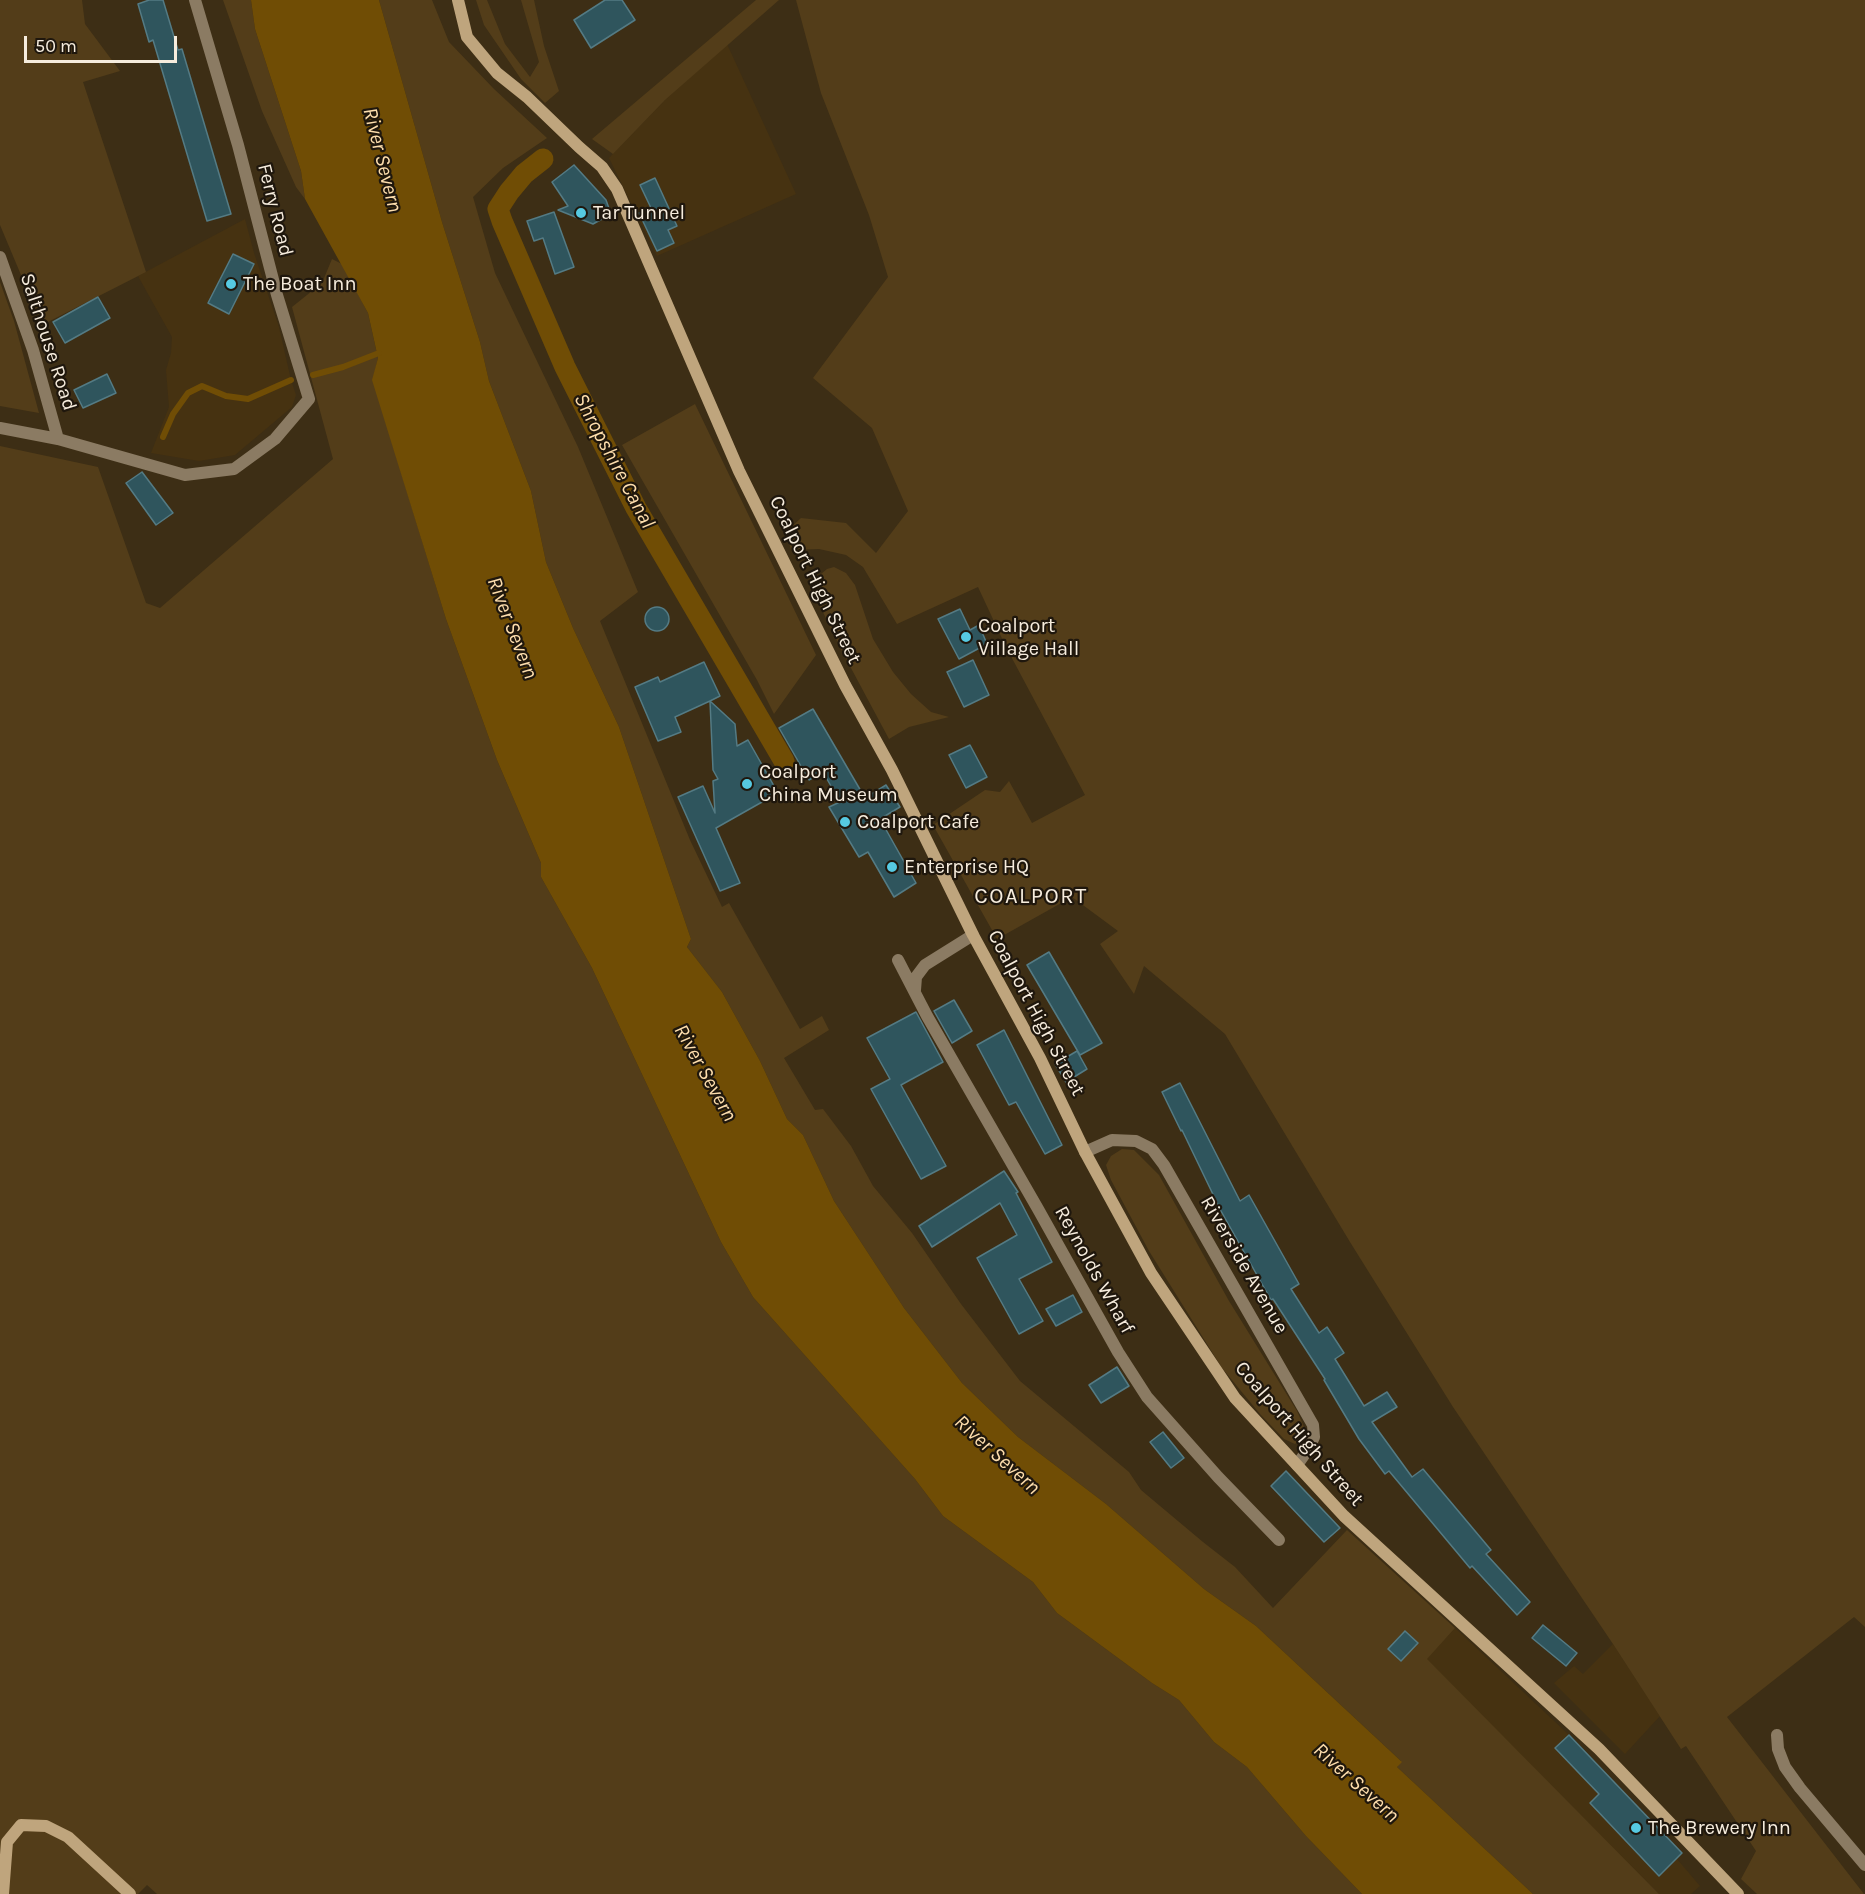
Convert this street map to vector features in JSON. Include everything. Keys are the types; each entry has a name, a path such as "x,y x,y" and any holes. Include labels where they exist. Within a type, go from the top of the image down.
{"street":[{"name":"Ferry Road","path":"58,439 185,475 234,469 275,439 309,399 277,295 238,145 195,0"},
{"name":"Coalport High Street","path":"458,0 467,37 497,73 553,120 602,167 617,189 739,471 845,685 892,770 974,935 1040,1058 1085,1152 1151,1273 1235,1398 1344,1516 1599,1749 1738,1894"},
{"name":"Salthouse Road","path":"0,257 33,350 58,439"},
{"path":"0,428 58,439"},
{"path":"915,990 916,976 925,965 974,935"},
{"name":"Reynolds Wharf","path":"898,960 927,1016 1118,1352 1147,1397 1218,1477 1280,1540"},
{"name":"Riverside Avenue","path":"1085,1152 1112,1140 1136,1141 1152,1149 1164,1165 1313,1425 1314,1437 1310,1448 1297,1465"},
{"path":"1777,1735 1778,1749 1785,1767 1865,1865"},
{"path":"3,1894 7,1842 21,1824 46,1826 68,1837 130,1894"}],"shaded area":[{"path":"0,0 82,0 85,24 120,71 83,82 146,272 42,325 0,225"},
{"path":"223,0 251,0 255,29 301,171 305,199 296,187 262,111"},
{"path":"379,0 432,0 449,42 494,89 547,138 503,168 473,197 495,273 578,447 638,592 600,621 690,840 722,907 729,903 800,1029 822,1016 829,1030 784,1058 815,1110 823,1109 851,1146 873,1186 912,1233 961,1304 1020,1381 1129,1472 1141,1490 1235,1567 1273,1608 1347,1530 1455,1628 1427,1659 1659,1894 1533,1894 1397,1767 1401,1761 1256,1626 1204,1589 1106,1504 1018,1437 962,1383 904,1308 834,1201 803,1135 787,1119 760,1061 722,992 687,947 691,939 619,727 573,628 546,562 531,491 489,381 480,342 442,222"},
{"path":"476,0 487,0 505,44 530,77 539,62 521,0 534,0 544,46 559,91 545,103 521,79 484,25"},
{"path":"756,0 779,0 665,100 613,154 592,139"},
{"path":"796,0 1865,0 1865,1627 1854,1617 1727,1717 1864,1894 1757,1894 1741,1879 1756,1851 1686,1746 1681,1749 1453,1407 1350,1242 1225,1034 1144,966 1134,994 1100,944 1118,931 1072,897 997,939 933,825 985,790 1000,792 1009,781 1032,823 1085,795 1006,647 978,587 897,624 863,567 846,555 819,549 791,550 786,532 801,518 846,523 876,553 908,511 872,428 813,378 888,277 869,215 821,93"},
{"path":"727,44 796,194 657,256 609,158 665,100"},
{"path":"245,219 279,327 296,395 292,407 235,455 199,461 151,453 169,407 166,370 171,353 172,337 138,276"},
{"path":"332,259 342,264 368,313 378,358 373,380 446,619 497,760 541,863 541,877 592,968 721,1242 753,1297 915,1479 943,1516 1033,1582 1057,1613 1152,1683 1179,1700 1214,1742 1247,1767 1306,1836 1362,1894 157,1894 147,1885 138,1894 0,1894 0,446 98,467 146,603 160,608 333,459 292,307 322,283"},
{"path":"0,282 14,321 39,413 0,406"},
{"path":"695,404 816,655 774,714 757,680 622,445"},
{"path":"834,567 846,573 855,585 873,639 893,672 911,694 931,712 949,717 909,727 889,739 816,598 821,574"},
{"path":"1122,1149 1134,1150 1159,1175 1229,1301 1297,1411 1305,1429 1295,1444 1284,1439 1222,1368 1149,1251 1111,1180 1106,1165 1111,1156"},
{"path":"1455,1628 1569,1735 1682,1853 1677,1859 1700,1886 1691,1894 1659,1894 1426,1659"},
{"path":"1613,1644 1660,1716 1625,1754 1554,1683 1574,1666 1583,1674"}],"water":[{"name":"River Severn","path":"251,0 379,0 442,222 480,342 489,381 531,491 546,562 573,628 619,727 691,939 687,947 722,992 760,1061 787,1119 803,1135 834,1201 904,1308 962,1383 1018,1437 1106,1504 1204,1589 1256,1626 1402,1762 1397,1767 1533,1894 1362,1894 1306,1836 1247,1767 1214,1742 1179,1700 1152,1683 1057,1613 1033,1582 943,1516 915,1479 753,1297 721,1242 592,968 541,877 541,863 497,760 446,619 372,380 378,358 368,313 305,199 301,171 255,29"}],"building":[{"path":"149,0 163,0 178,50 182,49 231,214 207,221 153,40 149,42 138,4"},
{"path":"605,0 622,0 635,20 591,48 574,20"},
{"path":"574,165 606,200 611,214 593,224 558,210 568,206 552,182"},
{"path":"655,178 677,226 668,230 674,243 657,251 639,213 651,208 640,185"},
{"path":"554,212 574,267 555,274 543,238 534,241 527,221"},
{"name":"The Boat Inn","path":"233,254 254,264 229,314 208,303"},
{"path":"98,297 110,318 65,343 53,322"},
{"path":"107,374 116,393 83,408 74,390"},
{"path":"142,472 173,513 156,525 126,483"},
{"path":"657,607 666,610 669,619 666,628 657,631 648,628 645,619 648,610"},
{"name":"Coalport Village Hall","path":"960,609 970,630 979,625 987,644 959,659 938,619"},
{"path":"973,660 989,695 964,707 947,672"},
{"path":"704,662 720,696 675,717 681,732 658,741 635,687 658,677 660,682"},
{"path":"710,701 735,724 737,746 748,740 778,793 716,828 740,883 720,891 678,797 703,786 715,813 713,781 718,779 713,770"},
{"path":"813,709 865,798 886,785 900,807 880,819 916,883 894,897 868,852 859,857 829,807 840,802 823,772 809,780 779,728"},
{"path":"970,745 987,777 966,788 949,755"},
{"path":"1049,952 1102,1043 1080,1055 1027,965"},
{"path":"954,1000 972,1031 952,1043 934,1011"},
{"path":"916,1012 943,1062 901,1085 946,1166 921,1179 871,1089 890,1079 867,1038"},
{"path":"1004,1030 1062,1145 1045,1154 1016,1102 1009,1105 977,1045"},
{"path":"1077,1051 1087,1069 1066,1082 1055,1064"},
{"path":"1180,1083 1240,1201 1249,1195 1299,1284 1291,1289 1319,1333 1327,1327 1344,1353 1335,1359 1364,1406 1387,1392 1397,1407 1372,1422 1412,1477 1423,1469 1491,1550 1486,1554 1530,1602 1517,1615 1472,1566 1470,1568 1389,1471 1385,1474 1359,1439 1325,1379 1273,1299 1271,1300 1221,1211 1162,1092"},
{"path":"1004,1171 1018,1192 1016,1193 1052,1262 1019,1279 1043,1321 1019,1334 977,1258 1017,1235 1000,1203 932,1247 919,1226"},
{"path":"1073,1295 1082,1312 1056,1326 1046,1309"},
{"path":"1117,1367 1129,1386 1101,1403 1089,1385"},
{"path":"1163,1432 1184,1458 1171,1468 1150,1442"},
{"path":"1286,1471 1340,1528 1324,1542 1271,1486"},
{"path":"1543,1625 1577,1653 1566,1666 1532,1638"},
{"path":"1405,1631 1418,1643 1401,1661 1388,1649"},
{"name":"The Brewery Inn","path":"1569,1735 1682,1853 1659,1876 1590,1803 1599,1794 1555,1748"}],"waterway":[{"name":"Shropshire Canal","path":"543,159 524,174 509,192 498,209 502,221 565,367 636,508 784,761"},
{"path":"313,375 343,367 379,353"},
{"path":"163,437 173,414 188,393 202,386 226,396 248,399 291,380"}],"place":[{"name":"Tar Tunnel","path":"581,213"},
{"name":"The Boat Inn","path":"231,284"},
{"name":"Coalport Village Hall","path":"966,637"},
{"name":"Coalport China Museum","path":"747,784"},
{"name":"Coalport Cafe","path":"845,822"},
{"name":"Enterprise HQ","path":"892,867"},
{"name":"The Brewery Inn","path":"1636,1828"}],"district":[{"name":"COALPORT","path":"1031,897"}]}
